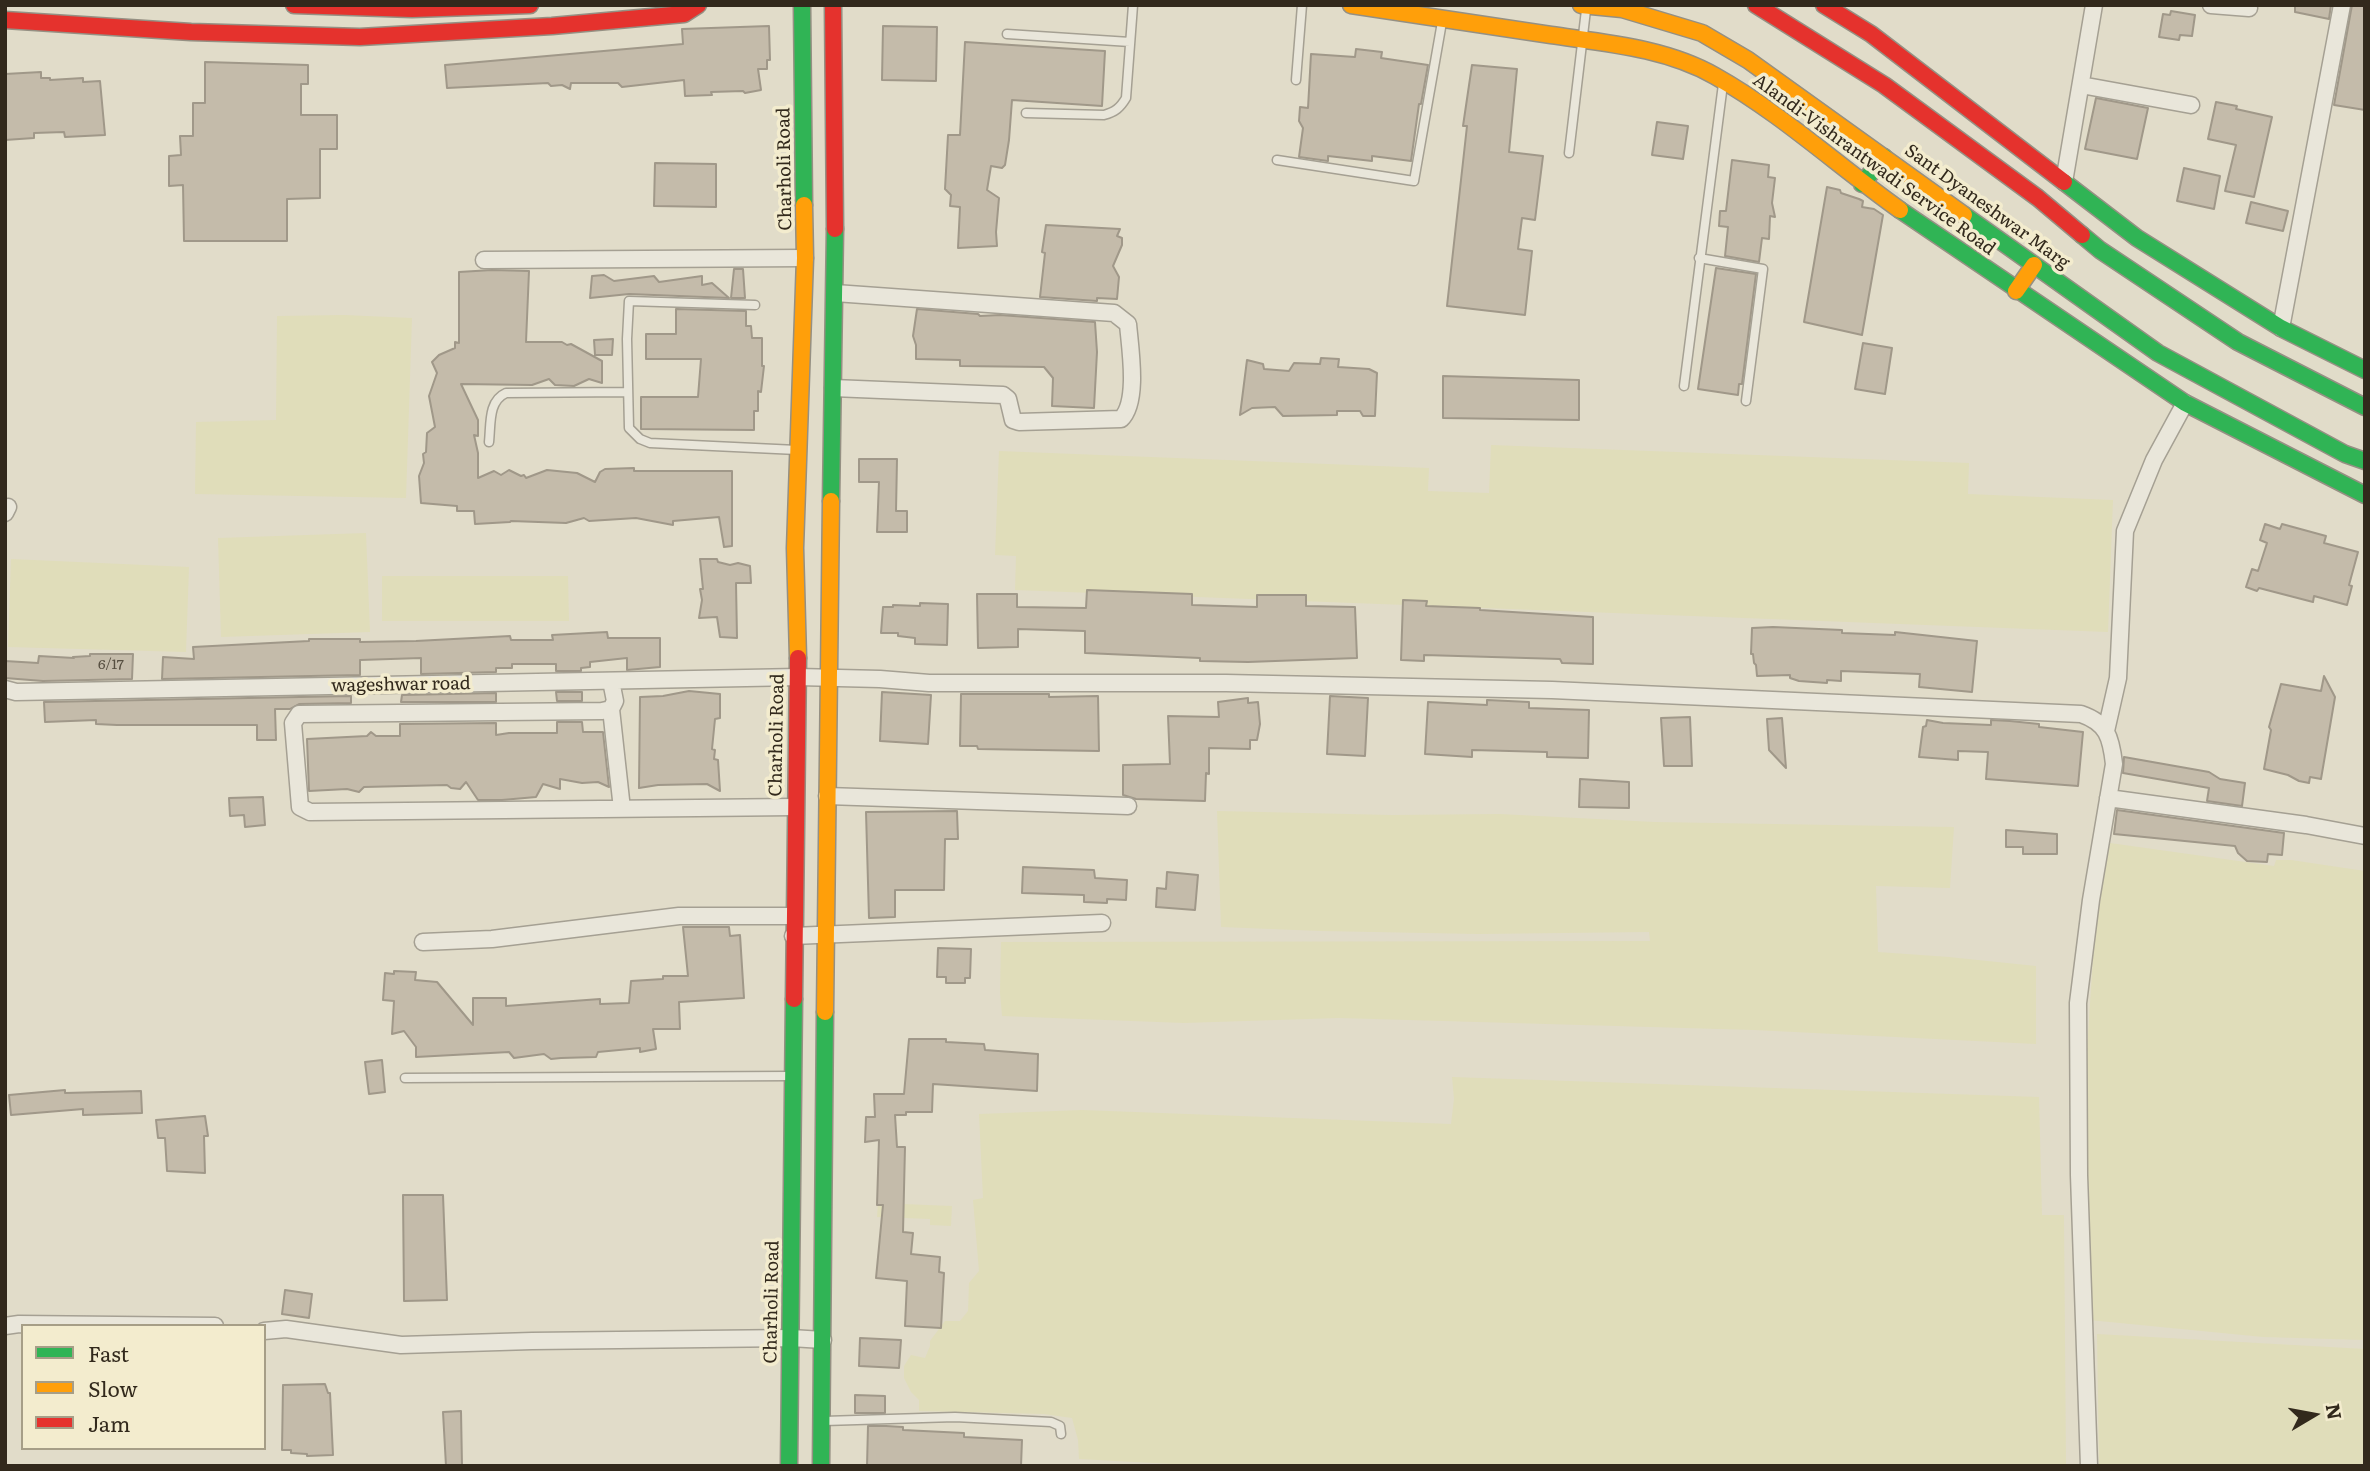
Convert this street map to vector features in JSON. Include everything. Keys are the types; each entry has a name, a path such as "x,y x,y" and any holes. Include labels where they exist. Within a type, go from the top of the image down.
{"street":[{"path":"294,5 401,10 530,5"},
{"path":"5,20 191,32 359,37 552,26 684,14 698,5"},
{"name":"Charholi Road","path":"789,1466 794,807 798,677 795,548 805,258 802,5"},
{"path":"821,1466 835,293 834,5"},
{"name":"Alandi-Vishrantwadi Service Road","path":"1351,5 1629,47 1677,59 1724,81 1784,122 1861,184 2185,403 2365,495"},
{"name":"Sant Dyaneshwar Marg","path":"1581,5 1622,9 1702,33 1748,60 2158,353 2345,454 2365,461"},
{"name":"Sant Dyaneshwar Marg","path":"1756,5 1884,85 2038,198 2100,250 2238,342 2365,407"},
{"path":"1824,5 1847,10 1871,33 2137,238 2281,328 2365,370"},
{"path":"2064,182 2094,5"},
{"path":"2211,5 2249,8"},
{"path":"2281,328 2342,5"},
{"path":"2081,85 2191,104"},
{"path":"804,148 834,149"},
{"path":"1861,184 1884,157"},
{"path":"484,260 805,258"},
{"path":"2016,290 2034,264"},
{"path":"833,388 1003,395 1008,398 1013,420 1019,422 1121,419 1130,406 1132,365 1128,324 1115,313 835,293"},
{"path":"2089,1466 2079,1175 2078,1003 2091,900 2114,764 2112,746 2106,731 2118,677 2126,531 2154,460 2185,403"},
{"name":"wageshwar road","path":"5,689 16,692 798,677 929,683 1213,683 1552,690 2081,714 2095,719 2106,731"},
{"path":"611,681 614,701 611,709 622,809"},
{"path":"611,709 299,714 293,723 300,807 310,812 794,807"},
{"path":"827,796 1128,806"},
{"path":"2108,798 2306,825 2365,836"},
{"path":"423,942 492,939 679,916 793,916"},
{"path":"793,936 1102,923"},
{"path":"266,1331 286,1329 401,1345 532,1341 791,1338 823,1340"}],"lane":[{"path":"1026,113 1104,115 1114,112 1126,98 1133,5"},
{"path":"1296,80 1302,5"},
{"path":"1569,153 1587,6"},
{"path":"1277,160 1414,181 1442,19"},
{"path":"1007,34 1130,42"},
{"path":"1684,386 1724,81"},
{"path":"1699,258 1763,269 1746,401"},
{"path":"755,305 629,301 629,428 640,439 650,443 797,450"},
{"path":"489,442 494,403 506,393 627,392"},
{"path":"405,1078 794,1076"},
{"path":"821,1422 955,1417 1051,1423 1060,1426 1061,1434"}],"shaded area":[{"path":"277,316 412,318 406,498 195,494 196,422 276,420"},
{"path":"1491,445 1969,463 1968,494 2113,500 2108,632 1015,590 1016,556 995,555 999,451 1429,468 1428,491 1489,493"},
{"path":"366,533 370,632 221,637 218,538"},
{"path":"11,559 189,567 186,652 8,647"},
{"path":"382,576 568,576 569,621 382,621"},
{"path":"1217,811 1392,815 1500,814 1654,822 1954,827 1950,888 1876,886 1878,952 2036,966 2036,1044 1754,1030 1339,1018 1184,1023 1002,1016 1001,942 1650,941 1649,932 1478,934 1221,927"},
{"path":"2110,843 2274,866 2276,860 2291,860 2365,871 2365,1340 2263,1337 2089,1320 2086,1065 2095,927"},
{"path":"1452,1077 2039,1097 2042,1215 2064,1215 2066,1466 1208,1466 1079,1459 1078,1440 1072,1418 1044,1414 919,1411 919,1400 911,1392 904,1378 904,1366 911,1355 925,1358 930,1341 945,1321 960,1321 968,1311 969,1283 979,1271 973,1200 983,1198 979,1114 1082,1110 1451,1124 1454,1099"},
{"path":"878,1203 952,1206 951,1226 930,1225 930,1219 877,1217"},
{"path":"2097,1334 2365,1349 2365,1466 2099,1466"}],"building":[{"path":"2295,5 2331,5 2329,19 2295,12"},
{"path":"2352,5 2365,5 2365,110 2334,105"},
{"path":"2171,11 2195,15 2192,36 2180,35 2179,40 2159,37 2163,14 2170,15"},
{"path":"769,26 770,60 767,60 767,69 758,69 761,90 685,96 684,80 622,87 618,83 571,83 570,89 562,85 551,86 548,83 447,88 445,65 683,44 682,29"},
{"path":"883,26 937,27 936,81 882,80"},
{"path":"965,42 1105,51 1102,106 1012,100 1005,165 1002,168 991,166 987,190 999,198 997,246 958,248 960,207 950,206 951,195 945,189 948,135 960,135"},
{"path":"1356,49 1382,52 1381,58 1428,65 1411,161 1372,156 1372,161 1328,156 1328,161 1299,157 1303,128 1299,121 1300,107 1308,108 1311,54 1355,57"},
{"path":"205,62 308,65 308,84 301,84 301,115 337,115 337,149 320,149 320,198 287,199 287,241 184,241 183,185 169,186 169,156 181,155 180,136 193,136 193,103 205,103"},
{"path":"1472,65 1517,69 1509,152 1543,156 1535,220 1522,218 1518,249 1532,251 1525,315 1447,306 1467,126 1463,126"},
{"path":"41,72 41,78 50,80 83,78 83,82 100,81 105,135 65,137 64,132 34,133 34,138 5,140 5,74"},
{"path":"2096,98 2148,108 2137,159 2085,149"},
{"path":"2216,102 2272,117 2254,197 2225,191 2236,145 2208,139"},
{"path":"1657,122 1688,126 1683,159 1652,155"},
{"path":"1732,160 1769,165 1768,177 1775,178 1772,203 1775,217 1770,216 1769,239 1762,238 1759,262 1725,256 1728,227 1719,226 1720,211 1726,211"},
{"path":"655,163 716,164 716,207 654,206"},
{"path":"2184,168 2220,176 2214,209 2177,201"},
{"path":"1827,187 1863,201 1862,207 1874,209 1883,215 1862,335 1804,322"},
{"path":"2251,202 2288,211 2283,231 2246,223"},
{"path":"1046,225 1120,229 1117,236 1122,238 1122,245 1113,266 1119,277 1117,299 1097,298 1097,301 1040,297"},
{"path":"1716,268 1756,274 1742,384 1739,384 1738,395 1698,389"},
{"path":"734,269 743,269 745,298 731,298"},
{"path":"529,271 526,342 571,344 602,361 602,383 589,379 574,386 555,385 549,379 532,385 461,384 478,420 478,436 474,435 478,453 478,478 494,471 501,475 509,470 526,478 547,470 577,473 595,482 600,472 605,469 732,471 732,546 724,547 719,517 673,521 673,525 636,518 589,521 584,518 566,523 511,521 475,524 474,511 457,511 457,506 421,503 419,476 424,463 423,454 426,452 427,433 435,427 429,396 437,373 432,362 439,355 455,348 455,342 459,343 459,272"},
{"path":"604,275 614,281 654,276 659,282 702,276 702,285 712,283 729,298 629,294 590,298 592,276"},
{"path":"676,309 746,311 746,326 751,326 752,338 762,338 764,366 761,392 758,391 758,411 754,411 754,430 641,429 641,397 698,397 701,359 646,359 646,334 676,334"},
{"path":"917,309 980,316 1095,322 1097,352 1094,408 1052,406 1053,378 1044,367 960,366 960,360 916,359 913,336"},
{"path":"613,339 612,355 595,355 594,340"},
{"path":"1863,343 1892,348 1885,394 1855,389"},
{"path":"1321,358 1339,359 1338,367 1369,369 1377,373 1375,416 1363,416 1360,411 1337,411 1337,415 1283,416 1275,407 1252,408 1240,415 1247,360 1263,364 1264,369 1289,371 1294,363 1320,364"},
{"path":"1443,376 1579,380 1579,420 1443,418"},
{"path":"859,459 897,459 896,511 907,511 907,532 877,532 879,482 859,482"},
{"path":"2265,524 2280,529 2282,524 2326,536 2324,543 2358,552 2349,585 2352,586 2347,605 2314,596 2313,602 2246,587 2252,569 2258,571 2267,543 2260,540"},
{"path":"700,559 717,559 718,562 730,565 738,563 750,566 751,583 736,583 737,638 720,637 717,617 699,618 702,600 700,589 703,589"},
{"path":"1087,590 1192,594 1192,605 1257,607 1257,595 1306,595 1306,606 1355,607 1357,658 1248,662 1085,653 1085,631 1018,629 1018,647 978,648 977,594 1017,594 1017,607 1086,608"},
{"path":"1403,600 1427,601 1426,606 1593,617 1593,664 1562,663 1560,659 1424,655 1424,661 1401,660"},
{"path":"920,603 948,604 947,645 915,644 915,638 898,636 898,633 881,633 883,607 920,606"},
{"path":"1752,628 1842,630 1842,633 1895,635 1895,632 1977,641 1972,692 1919,687 1920,674 1841,671 1841,681 1827,680 1827,683 1799,681 1790,678 1790,675 1757,676 1751,654"},
{"path":"607,632 608,638 660,638 660,667 627,670 627,658 590,662 590,667 581,668 581,671 556,671 556,664 512,664 512,668 496,668 496,672 421,674 421,658 360,660 360,675 162,679 163,657 194,659 193,647 309,639 360,639 360,642 510,636 511,640 553,640 552,635"},
{"path":"90,654 133,654 132,679 43,681 5,678 5,661 38,663 39,656 74,658"},
{"path":"2324,676 2335,697 2321,779 2310,777 2309,783 2264,769 2271,730 2269,727 2281,684 2321,691"},
{"path":"689,691 720,694 720,718 715,719 712,749 715,750 714,759 718,760 720,791 707,784 639,788 640,697"},
{"path":"556,692 582,692 582,701 557,701"},
{"path":"882,692 931,695 928,744 880,741"},
{"path":"496,693 496,702 401,702 402,695"},
{"path":"961,694 1098,696 1099,751 978,749 977,746 960,746"},
{"path":"351,696 351,703 299,704 290,709 275,709 276,740 257,740 257,725 117,725 96,724 96,720 45,722 44,702"},
{"path":"1330,696 1368,698 1365,756 1327,754"},
{"path":"1248,698 1248,703 1258,702 1260,724 1257,740 1250,740 1250,749 1209,748 1205,801 1136,799 1123,795 1123,765 1170,764 1168,716 1219,717 1218,702"},
{"path":"1487,700 1529,702 1529,708 1589,710 1588,758 1547,757 1547,752 1472,750 1472,757 1425,754 1428,702 1487,705"},
{"path":"1690,717 1692,766 1664,766 1661,718"},
{"path":"1782,718 1786,768 1769,750 1767,719"},
{"path":"1927,720 1991,725 1991,720 2010,721 2083,732 2078,786 1986,779 1988,752 1958,751 1958,760 1919,757 1923,727 1926,726"},
{"path":"557,722 582,722 583,732 603,732 609,787 598,782 582,783 560,779 560,789 543,784 536,797 502,800 478,800 466,782 460,789 447,785 364,787 359,792 347,789 309,791 307,739 367,736 371,732 376,736 400,736 400,724 496,723 496,735 557,733"},
{"path":"2124,757 2209,772 2220,779 2245,783 2242,806 2207,801 2209,788 2123,773"},
{"path":"1580,779 1629,782 1629,808 1579,807"},
{"path":"263,797 265,825 245,827 244,815 230,816 229,798"},
{"path":"2117,810 2284,833 2282,855 2268,854 2267,862 2247,861 2235,846 2114,834"},
{"path":"957,811 958,839 945,839 944,890 895,890 895,917 869,918 866,812"},
{"path":"2006,830 2057,834 2057,854 2023,854 2023,847 2006,847"},
{"path":"1023,867 1094,870 1095,878 1127,880 1126,900 1084,902 1084,895 1022,893"},
{"path":"1167,872 1198,875 1195,910 1156,907 1157,888 1166,889"},
{"path":"683,927 729,927 730,936 740,935 744,998 679,1002 680,1029 653,1029 656,1049 640,1052 640,1048 598,1052 596,1057 551,1059 544,1054 514,1058 509,1052 416,1057 416,1047 404,1031 392,1034 394,1001 383,1000 385,973 416,972 415,980 437,982 473,1025 473,998 506,998 506,1006 600,999 600,1004 629,1003 631,981 663,979 663,976 688,976"},
{"path":"938,948 971,949 970,978 965,978 965,983 946,983 946,977 937,977"},
{"path":"909,1039 946,1039 946,1042 984,1044 985,1050 1038,1054 1037,1091 933,1084 932,1112 906,1112 906,1115 895,1115 897,1147 905,1147 903,1232 913,1233 911,1254 940,1257 939,1272 944,1273 941,1328 905,1326 907,1281 876,1278 883,1205 877,1205 879,1140 865,1142 866,1117 875,1117 874,1094 904,1094"},
{"path":"382,1060 385,1092 369,1094 365,1062"},
{"path":"65,1090 65,1093 141,1091 142,1113 83,1115 83,1109 11,1115 9,1095"},
{"path":"205,1116 208,1136 204,1136 205,1173 167,1171 165,1138 158,1138 156,1120"},
{"path":"403,1195 443,1195 447,1300 404,1301"},
{"path":"285,1290 312,1294 309,1318 282,1314"},
{"path":"860,1338 901,1340 899,1368 859,1366"},
{"path":"325,1384 330,1393 333,1455 307,1456 291,1453 291,1450 282,1450 283,1385"},
{"path":"855,1395 885,1396 885,1413 855,1413"},
{"path":"461,1411 462,1466 446,1466 443,1412"},
{"path":"868,1426 964,1433 964,1437 1022,1440 1021,1466 867,1466"}],"traffic: fast":[{"path":"802,5 804,205"},
{"path":"1862,184 1884,157"},
{"path":"2064,182 2137,238 2281,328 2365,370"},
{"path":"1900,210 2185,403 2365,495"},
{"path":"1964,215 2158,353 2345,454 2365,461"},
{"path":"831,501 835,229"},
{"path":"2082,235 2100,250 2238,342 2365,407"},
{"path":"789,1466 794,999"},
{"path":"821,1466 825,1012"}],"traffic: slow":[{"path":"1351,5 1614,44 1676,59 1715,76 1763,106 1900,210"},
{"path":"1581,5 1622,9 1702,33 1748,60 1964,215"},
{"path":"798,658 795,548 805,258 804,205"},
{"path":"2016,291 2034,265"},
{"path":"825,1012 831,501"}],"traffic: jam":[{"path":"294,5 412,9 530,5"},
{"path":"5,20 191,32 360,37 552,26 684,14 698,5"},
{"path":"833,5 835,229"},
{"path":"1756,5 1884,85 2038,198 2082,235"},
{"path":"1824,5 1871,34 2064,182"},
{"path":"794,999 798,658"}]}
